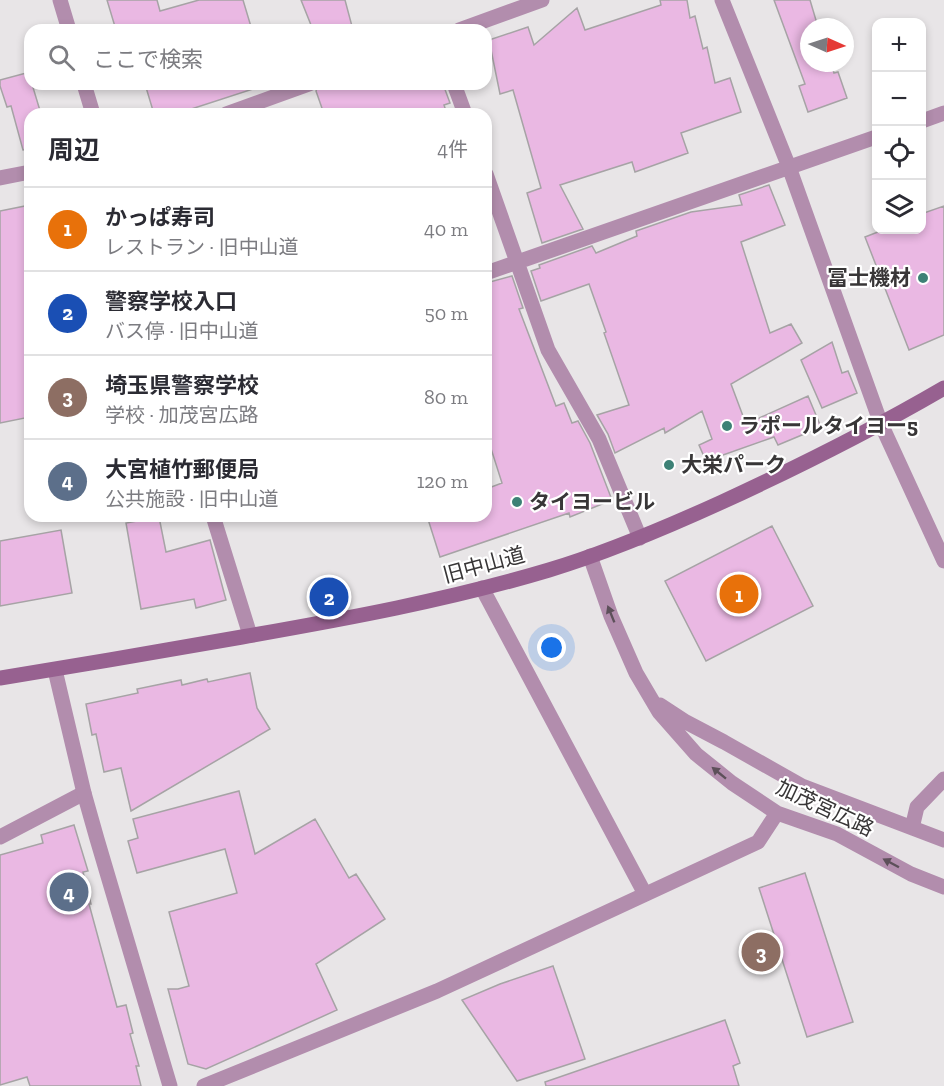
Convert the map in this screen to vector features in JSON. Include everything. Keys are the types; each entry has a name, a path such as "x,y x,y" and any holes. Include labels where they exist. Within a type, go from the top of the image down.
{"main road":[{"name":"旧中山道","path":"0,678 411,605 550,570 640,538 788,472 881,424 944,388"}],"street":[{"path":"60,0 67,24"},
{"path":"476,24 542,0"},
{"path":"722,0 789,167 881,424 944,561"},
{"path":"86,90 91,108"},
{"path":"243,108 292,90"},
{"path":"456,90 463,108"},
{"path":"926,119 944,113"},
{"path":"492,271 872,138"},
{"path":"0,178 24,173"},
{"path":"492,190 548,350 599,439 640,538"},
{"path":"215,522 250,635"},
{"name":"加茂宮広路","path":"590,556 611,616 636,673 659,712 696,754 732,783 777,813 837,834 911,874 944,887"},
{"path":"482,588 645,894"},
{"path":"55,670 84,793 170,1086"},
{"name":"加茂宮広路","path":"650,698 686,722 802,786 944,840"},
{"path":"912,828 917,807 944,779"},
{"path":"0,837 84,793"},
{"path":"204,1086 437,991 758,842 777,813"}],"building":[{"path":"107,0 157,0 160,11 199,0 243,0 250,24 114,24"},
{"path":"301,0 345,0 351,24 311,24"},
{"path":"660,0 687,0 690,18 695,16 703,49 707,47 715,83 730,78 741,112 681,133 688,153 635,172 632,162 560,185 583,229 542,243 527,193 541,188 513,90 500,94 492,55 492,39 528,27 534,45 577,8 585,30 661,5"},
{"path":"774,0 810,0 815,18 800,18 800,70"},
{"path":"801,72 838,72 847,98 808,112 799,86 805,84"},
{"path":"24,74 24,90 34,90 39,108 24,108 24,150 11,106 7,107 0,80"},
{"path":"147,90 250,90 194,108 152,108"},
{"path":"445,90 450,103 444,105 445,108 322,108 316,91"},
{"path":"769,185 785,225 741,242 770,333 791,324 802,343 731,384 746,424 808,396 821,427 778,445 774,437 706,461 699,445 712,439 702,411 665,433 664,428 615,453 608,434 597,415 629,405 589,284 541,301 531,271 540,268 539,265 592,246 596,253 637,236 636,231 691,212 742,205 739,195"},
{"path":"24,206 24,418 0,423 0,211"},
{"path":"944,206 944,335 909,350 865,237 873,234 926,234 926,212"},
{"path":"512,276 523,308 519,309 556,406 564,403 572,423 578,421 590,443 612,500 570,517 569,513 440,557 429,522 492,522 492,487 502,483 492,452 492,281"},
{"path":"832,342 842,373 848,371 857,393 822,408 801,360"},
{"path":"160,522 166,552 210,540 226,600 196,608 194,599 141,609 126,523"},
{"path":"772,526 813,606 706,661 665,581"},
{"path":"61,530 72,593 0,606 0,541"},
{"path":"250,673 257,708 270,729 131,811 121,768 104,772 96,734 92,735 86,704 138,693 137,689 181,680 182,685"},
{"path":"239,791 255,854 315,819 349,878 356,874 385,919 316,964 337,1010 206,1069 188,1064 168,989 189,986 169,912 237,893 225,849 137,873 128,841 138,838 133,819"},
{"path":"74,825 88,871 83,872 91,904 89,904 117,1007 126,1005 141,1086 30,1086 27,1077 0,1085 0,855 43,843 41,835"},
{"path":"805,873 853,1022 807,1037 759,888"},
{"path":"553,966 585,1059 517,1081 462,1000"},
{"path":"725,1020 740,1063 733,1066 739,1086 546,1086 545,1082"}],"place":[{"name":"冨士機材","path":"923,278"},
{"name":"ラポールタイヨー5","path":"727,426"},
{"name":"大栄パーク","path":"669,465"},
{"name":"タイヨービル","path":"517,502"},
{"name":"かっぱ寿司","path":"739,594"},
{"name":"警察学校入口","path":"329,597"},
{"name":"大宮植竹郵便局","path":"69,892"},
{"name":"埼玉県警察学校","path":"761,952"}]}
